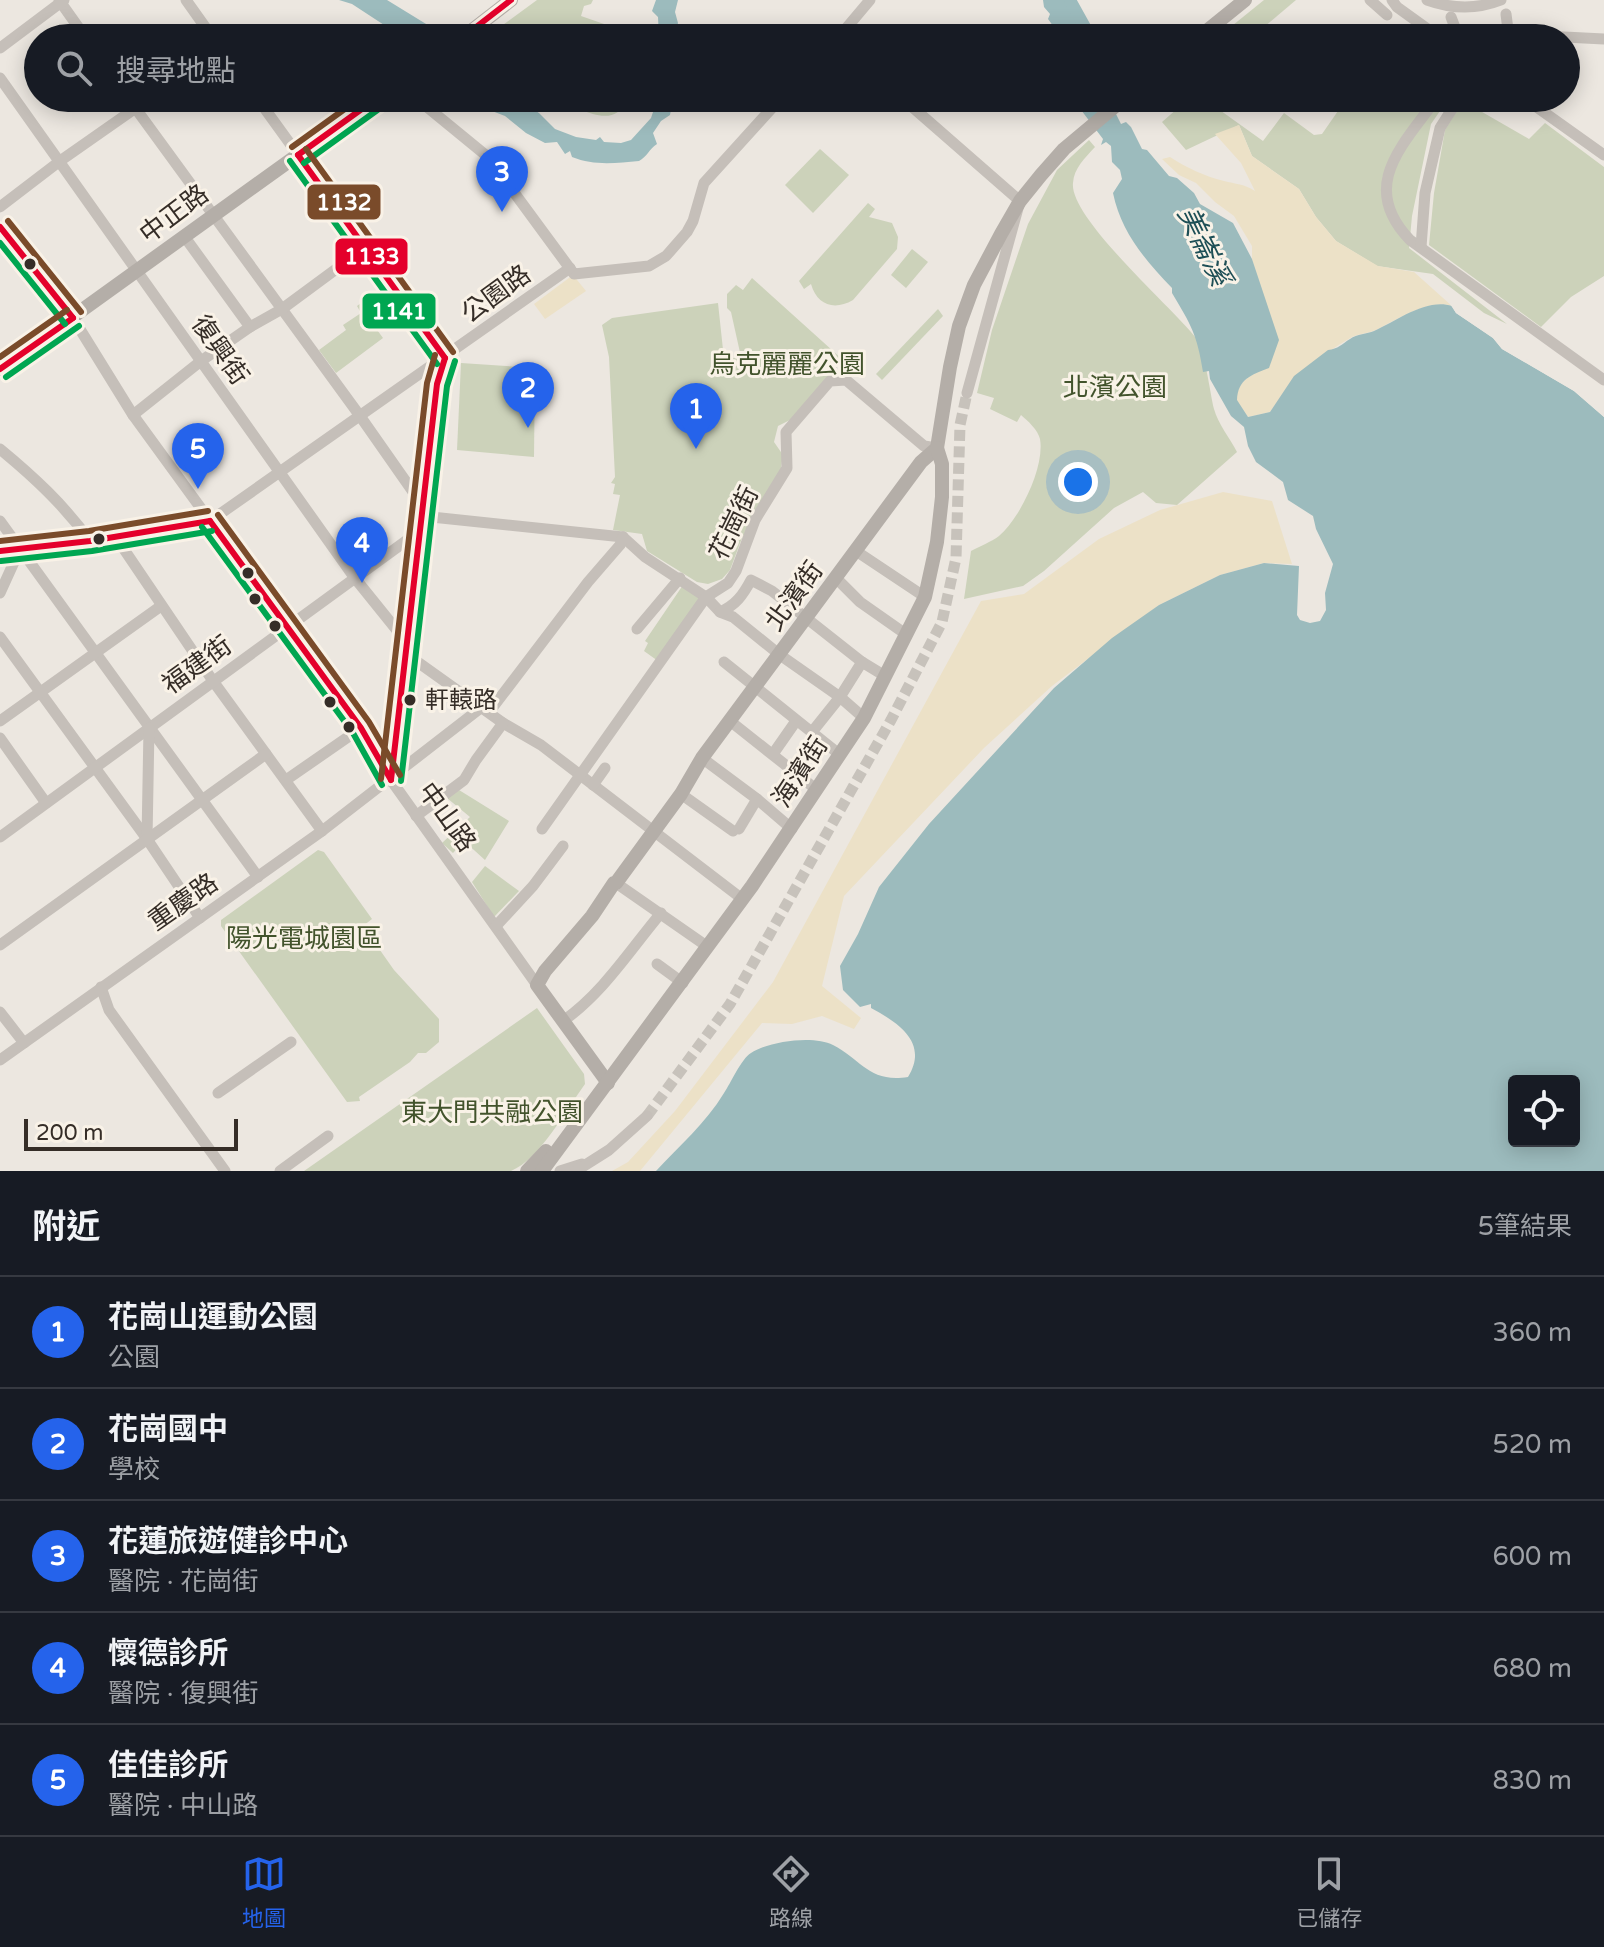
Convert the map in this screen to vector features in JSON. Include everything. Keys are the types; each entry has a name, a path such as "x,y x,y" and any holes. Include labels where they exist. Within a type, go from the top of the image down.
{"main road":[{"path":"1215,24 1245,0"},
{"path":"481,24 506,5"},
{"name":"中正路","path":"0,369 358,112"},
{"path":"937,448 959,326 974,285 1030,188 1064,149 1108,112"},
{"name":"北濱街","path":"537,985 655,831 702,758 921,462 937,448"},
{"name":"海濱街","path":"544,1168 683,983 792,829 864,718 925,597 937,542 942,497 942,464 937,448"},
{"name":"中山路","path":"537,985 608,1083"},
{"name":"海濱街","path":"544,1168 590,1094 608,1083"}],"street":[{"path":"186,0 203,24"},
{"path":"850,24 870,0"},
{"path":"1370,0 1387,15"},
{"path":"1392,0 1421,24"},
{"path":"1427,0 1458,7 1478,7 1501,0"},
{"path":"31,24 61,1 77,24"},
{"path":"1506,14 1507,24"},
{"path":"1451,17 1454,24"},
{"path":"0,48 24,30"},
{"path":"1580,38 1604,39"},
{"name":"復興街","path":"0,78 24,111"},
{"name":"復興街","path":"25,112 354,577 408,644 412,658 503,723 541,745 741,898"},
{"path":"0,207 131,112"},
{"path":"137,112 360,416 422,511 623,537 620,545 486,709 400,768 391,780"},
{"path":"267,112 445,358 437,384 391,780"},
{"path":"433,112 488,157 570,268"},
{"name":"公園路","path":"210,521 570,268 574,274 649,266 666,256 693,221 704,183 768,112"},
{"path":"918,112 1020,201 967,393"},
{"path":"1427,112 1395,155 1387,175 1388,209 1396,225 1421,247 1604,380"},
{"path":"1421,247 1425,193 1440,128 1450,112"},
{"path":"1544,112 1604,155"},
{"name":"中山路","path":"0,227 73,318 133,415 361,728 391,780 537,985"},
{"path":"184,236 250,327"},
{"path":"133,415 201,361 282,309 366,247"},
{"name":"花崗街","path":"623,537 645,557 706,597 728,583 736,571 755,520 787,468 786,432 830,381 846,380 924,446 937,448"},
{"path":"0,449 69,512 90,541"},
{"path":"0,521 258,877"},
{"path":"0,551 90,541 210,521"},
{"name":"福建街","path":"0,837 421,530"},
{"path":"115,536 213,681 322,831"},
{"path":"0,593 20,549"},
{"path":"856,551 925,597"},
{"path":"637,629 680,578"},
{"path":"836,578 860,602 907,635"},
{"path":"720,612 741,597 751,580 766,587 862,662 885,676"},
{"path":"542,829 706,597 720,612 733,617 864,718"},
{"path":"0,721 161,606"},
{"path":"0,637 147,839 200,918"},
{"path":"724,662 839,754"},
{"path":"812,732 840,697 862,662"},
{"path":"730,721 817,790"},
{"path":"773,754 796,721"},
{"path":"416,816 464,780 503,723"},
{"path":"147,839 149,727"},
{"path":"286,780 361,728"},
{"path":"0,738 46,803"},
{"path":"0,945 266,754"},
{"path":"702,758 792,829"},
{"path":"593,785 605,768"},
{"name":"重慶路","path":"0,1060 391,780"},
{"path":"681,794 736,830 757,799"},
{"path":"496,926 533,886 563,846"},
{"path":"616,883 708,947"},
{"path":"563,1021 579,1010 613,975 661,913"},
{"path":"657,964 683,983"},
{"path":"101,987 109,1010 225,1171"},
{"path":"0,1012 24,1043"},
{"path":"218,1093 291,1042"},
{"path":"576,1171 630,1134 647,1116"},
{"path":"280,1171 328,1136"},
{"path":"544,1168 568,1170 601,1155"}],"green space":[{"path":"537,0 593,0 584,6 581,16 604,24 504,24"},
{"path":"1264,0 1296,0 1268,24 1234,24"},
{"path":"586,112 617,112 606,116"},
{"path":"1173,112 1223,112 1263,141 1284,113 1314,135 1322,134 1337,112 1439,112 1431,124 1412,216 1409,248 1507,324 1484,313 1433,274 1377,266 1336,241 1299,189 1252,156 1239,125 1186,150 1162,122"},
{"path":"1456,112 1482,112 1529,139 1545,123 1604,167 1604,276 1571,297 1541,327 1429,245 1445,130"},
{"name":"北濱公園","path":"1089,140 1095,147 1075,173 1076,198 1104,240 1196,338 1205,362 1216,415 1237,452 1177,505 1156,503 1143,492 1114,508 1023,586 964,599 971,551 999,536 1015,517 1035,477 1041,450 1039,436 1024,417 1021,415 1017,422 990,409 994,398 977,393 992,330 1028,224 1057,170"},
{"path":"820,149 849,175 813,213 785,185"},
{"path":"868,203 875,209 869,217 892,223 898,237 897,249 853,300 839,305 827,304 817,297 811,284 804,289 799,281"},
{"path":"912,249 928,262 906,288 891,275"},
{"name":"烏克麗麗公園","path":"752,278 843,360 792,419 778,426 774,442 783,455 780,474 742,538 730,570 722,579 708,584 697,582 647,551 642,534 613,530 620,495 613,494 615,484 611,483 615,477 609,357 602,325 612,318 718,303 724,359 741,357 731,312 727,308 727,294 736,285 743,290"},
{"path":"361,303 361,308 383,338 336,373 319,350 346,330 343,325 361,313 357,306"},
{"path":"938,309 943,316 882,380 876,374"},
{"path":"461,363 535,368 534,457 457,450"},
{"path":"683,585 702,598 658,661 644,651 648,643 645,641"},
{"path":"459,790 509,821 485,860 464,841 453,853 442,843 470,817 447,798"},
{"name":"陽光電城園區","path":"318,850 324,852 372,919 363,926 394,970 439,1019 439,1042 426,1053 418,1053 410,1062 359,1097 360,1101 347,1102 221,926 221,920"},
{"path":"485,866 519,891 494,917 472,882"},
{"name":"東大門共融公園","path":"537,1008 584,1074 585,1084 542,1145 522,1165 511,1171 304,1171"}],"sand":[{"path":"1239,125 1252,156 1299,189 1336,241 1378,266 1414,272 1452,306 1423,308 1376,330 1352,337 1301,373 1270,412 1248,417 1236,400 1239,387 1251,375 1269,367 1269,313 1252,259 1252,246 1234,216 1162,159 1170,157 1203,174 1255,191 1241,163 1215,134"},
{"path":"573,275 586,291 545,319 534,304"},
{"path":"1223,492 1272,501 1292,564 1264,563 1220,575 1159,605 1052,686 984,748 844,896 822,986 861,1018 854,1029 822,1016 792,1024 762,1023 640,1171 612,1171 628,1162 675,1111 773,982 981,601 1024,594 1099,539 1160,510"}],"water":[{"path":"339,0 387,0 426,24 383,24 352,4"},
{"path":"656,0 678,0 675,12 678,24 658,24 658,17 652,11"},
{"path":"1043,0 1067,0 1082,24 1052,24 1048,19 1050,14"},
{"path":"495,112 537,112 555,129 576,137 596,140 600,137 604,142 621,143 631,140 653,112 671,112 653,133 657,144 639,161 605,163 572,157 570,151 565,154 557,142 545,143"},
{"path":"1083,112 1115,112 1121,124 1126,122 1131,127 1142,149 1147,150 1169,176 1177,178 1194,193 1200,204 1233,223 1252,259 1279,340 1269,368 1251,376 1240,387 1237,400 1248,417 1270,412 1294,376 1328,350 1412,312 1442,304 1452,306 1456,313 1493,338 1502,349 1574,391 1604,417 1604,1171 656,1171 709,1114 744,1060 751,1053 769,1045 792,1041 825,1042 884,1077 908,1077 915,1054 908,1035 892,1020 871,1008 871,1004 860,1007 843,990 840,966 879,887 929,824 1054,688 1112,638 1159,605 1220,575 1264,563 1299,566 1297,615 1300,620 1310,623 1320,621 1326,610 1325,593 1333,564 1313,516 1288,500 1283,482 1256,462 1244,427 1231,416 1210,379 1209,371 1203,372 1196,339 1172,288 1144,256 1122,220 1113,193 1122,179 1120,170 1112,162 1111,146 1106,142 1101,145 1103,139"}],"pier":[{"path":"1448,301 1495,335 1504,346 1576,388 1604,412 1604,417 1574,391 1502,349 1493,338 1456,313"}],"waterway":[{"name":"美崙溪","path":"1070,0 1083,24"}],"tunnel":[{"path":"647,1116 730,1004 891,720 942,622 956,558 960,425 967,393"}],"transit line":[{"name":"1133","path":"480,24 511,0"},
{"name":"1132","path":"292,147 341,112"},
{"name":"1133","path":"298,155 358,112"},
{"name":"1141","path":"304,163 375,112"},
{"name":"1132","path":"306,149 453,352"},
{"name":"1133","path":"298,155 445,358"},
{"name":"1141","path":"290,161 437,364"},
{"name":"1132","path":"8,221 81,312"},
{"name":"1133","path":"0,227 73,318"},
{"name":"1141","path":"0,243 65,324"},
{"name":"1132","path":"0,357 67,310"},
{"name":"1133","path":"0,369 73,318"},
{"name":"1141","path":"6,377 79,326"},
{"name":"1132","path":"381,779 427,383 435,355"},
{"name":"1133","path":"391,780 437,384 445,358"},
{"name":"1141","path":"401,781 447,386 455,361"},
{"name":"1132","path":"0,541 89,531 208,511"},
{"name":"1132","path":"218,515 369,722 400,775"},
{"name":"1133","path":"210,521 361,728 391,780"},
{"name":"1133","path":"0,551 90,541 210,521"},
{"name":"1141","path":"202,527 353,733 382,785"},
{"name":"1141","path":"1,561 92,551 212,531"}],"place":[{"name":"花蓮旅遊健診中心","path":"502,212"},
{"name":"花崗國中","path":"528,428"},
{"name":"花崗山運動公園","path":"696,449"},
{"name":"佳佳診所","path":"198,489"},
{"name":"懷德診所","path":"362,583"},
{"name":"軒轅路","path":"410,700"}]}
